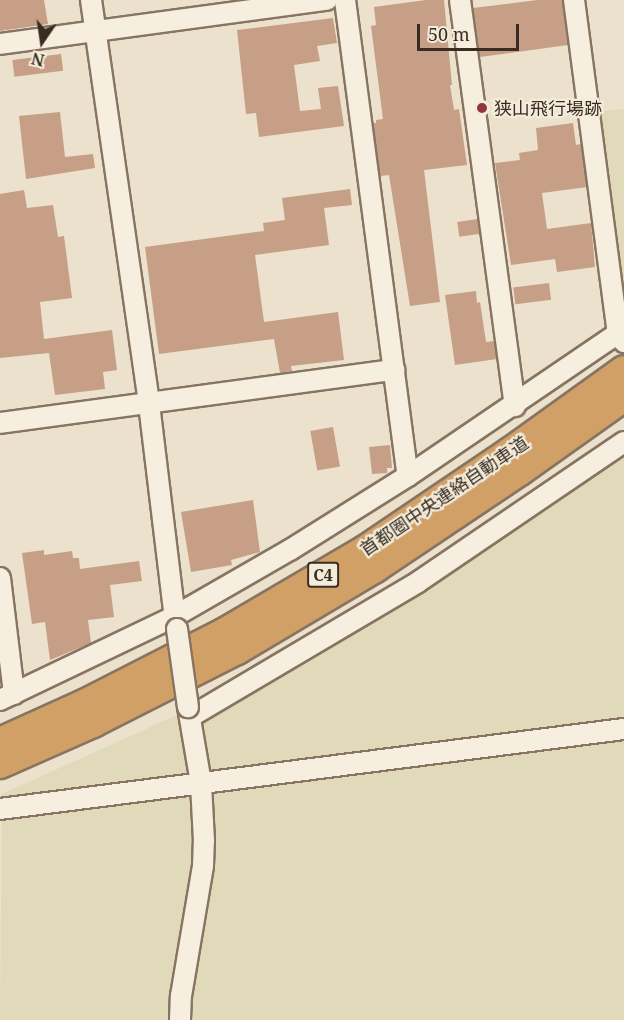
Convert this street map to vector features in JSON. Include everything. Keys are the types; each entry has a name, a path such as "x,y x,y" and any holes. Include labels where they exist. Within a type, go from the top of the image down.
{"highway":[{"name":"首都圏中央連絡自動車道","path":"0,742 84,704 227,631 355,556 510,452 624,370"},
{"name":"首都圏中央連絡自動車道","path":"0,764 93,723 237,650 375,568 520,471 624,397"}],"street":[{"path":"91,0 149,404 176,622 201,783 203,866 180,1020"},
{"path":"0,44 327,0"},
{"path":"345,0 408,476"},
{"path":"460,0 515,406"},
{"path":"0,578 7,697 176,622 408,476 622,335 574,0"},
{"path":"0,423 394,370"},
{"path":"189,712 418,582 624,442"},
{"path":"0,809 624,729"}],"shaded area":[{"path":"624,109 624,320 594,112"},
{"path":"624,454 624,1020 0,1020 2,794 177,715 410,592"}],"building":[{"path":"0,0 44,0 48,24 0,31"},
{"path":"444,0 452,85 450,85 454,110 459,109 467,165 424,170 440,302 410,306 389,175 380,176 373,123 383,119 371,26 376,25 374,7"},
{"path":"537,0 562,0 568,45 480,57 473,8"},
{"path":"333,18 337,43 317,46 320,61 294,65 300,111 321,109 318,88 338,86 344,126 259,137 256,113 246,114 237,30"},
{"path":"61,54 63,71 14,77 12,60"},
{"path":"60,112 65,157 93,154 95,168 26,179 19,116"},
{"path":"573,123 576,145 581,144 587,187 542,193 547,229 591,223 595,267 557,272 555,259 511,265 495,163 520,160 519,153 538,150 536,128"},
{"path":"350,189 352,205 324,208 329,245 255,255 264,322 338,312 344,360 291,366 292,371 280,373 274,339 159,354 145,247 264,231 263,223 285,220 282,198"},
{"path":"24,190 27,208 53,205 58,237 64,236 72,298 40,302 44,339 112,330 117,370 103,372 105,389 55,395 49,353 0,358 0,194"},
{"path":"478,219 480,234 459,237 457,222"},
{"path":"549,283 551,300 515,304 513,287"},
{"path":"476,291 477,303 480,302 486,342 494,341 497,359 455,365 445,295"},
{"path":"333,427 340,466 317,470 310,431"},
{"path":"390,445 392,468 387,468 387,473 372,474 369,447"},
{"path":"253,500 260,552 231,560 232,565 191,572 181,512"},
{"path":"44,550 44,555 72,551 73,558 79,558 80,569 139,561 142,581 110,585 114,617 88,620 91,643 50,660 45,622 32,624 22,553"}],"place":[{"name":"狭山飛行場跡","path":"482,108"}]}
